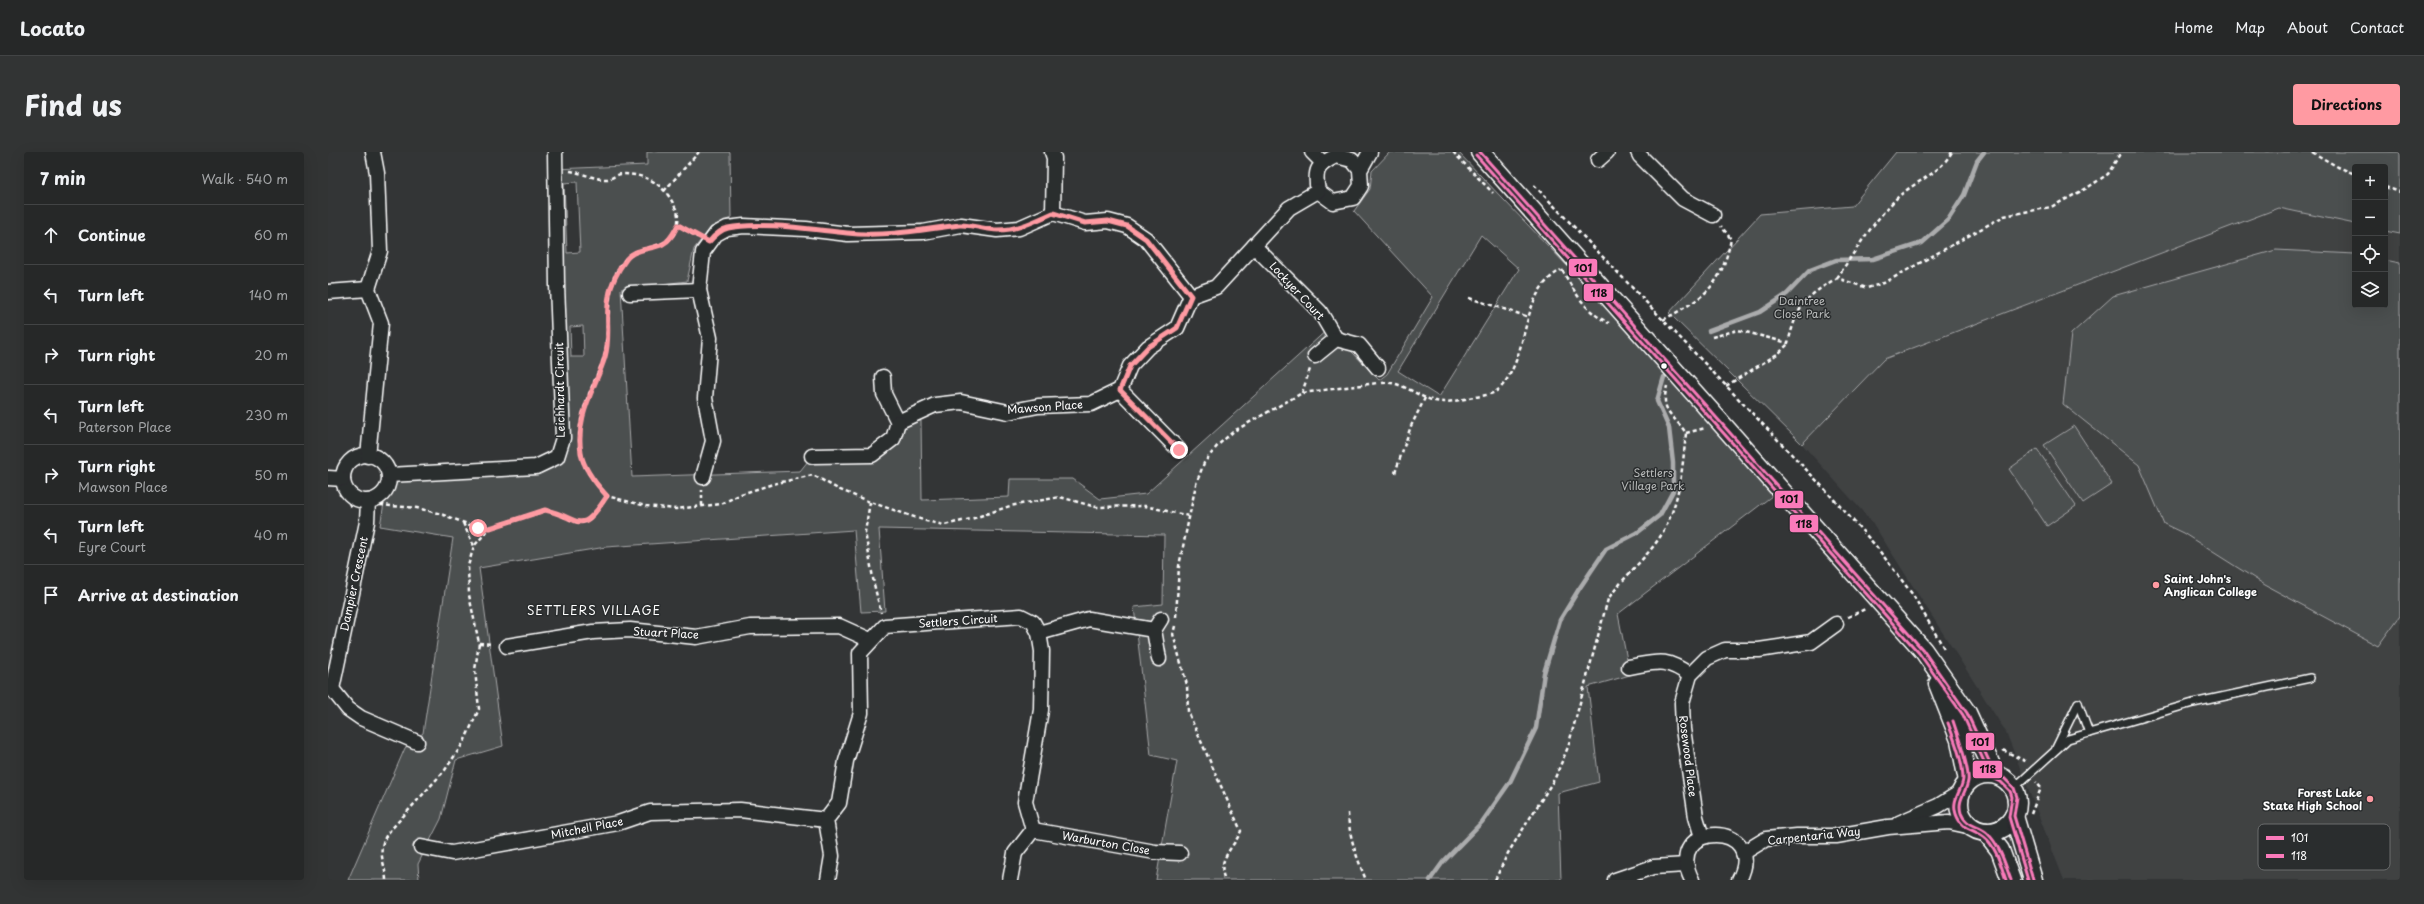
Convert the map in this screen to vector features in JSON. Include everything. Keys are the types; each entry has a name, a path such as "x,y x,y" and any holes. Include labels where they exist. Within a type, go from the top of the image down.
{"street":[{"path":"368,456 381,323 368,289 380,250 377,173 373,152"},
{"name":"Leichhardt Circuit","path":"389,475 536,467 557,457 563,438 555,152"},
{"path":"1052,152 1054,158 1053,213"},
{"path":"1312,152 1322,162"},
{"path":"1360,170 1352,160 1339,154 1322,162 1315,176 1318,191 1332,202 1353,198 1361,186 1360,170 1370,152"},
{"path":"1638,152 1640,156 1683,198 1713,215"},
{"path":"1480,154 1923,650 1967,713 1995,774"},
{"path":"1179,450 1120,390 1130,366 1148,347 1177,328 1191,296 1216,287 1289,208 1318,191"},
{"path":"702,478 713,442 705,398 710,338 699,290 702,252 716,234 727,228 744,226 806,229 848,234 922,232 961,225 997,230 1018,228 1053,213 1085,223 1108,221 1127,226 1146,239 1191,296"},
{"name":"Lockyer Court","path":"1254,246 1320,312 1336,339"},
{"path":"328,292 368,289"},
{"path":"630,293 699,290"},
{"path":"1315,356 1336,339 1359,346 1378,368"},
{"path":"812,456 872,455 893,439 898,422 884,394 883,377"},
{"name":"Mawson Place","path":"898,422 935,405 961,402 1008,412 1038,406 1091,404 1120,390"},
{"path":"368,456 381,461 389,475 388,485 384,492 368,504 354,498 347,491 343,479 347,465 356,458 368,456"},
{"path":"328,478 343,479"},
{"name":"Dampier Crescent","path":"368,504 367,522 330,689 348,709 361,718 417,742"},
{"name":"Settlers Circuit","path":"885,626 1021,616 1033,622 1039,633"},
{"path":"1010,880 1014,853 1033,830 1025,802 1041,710 1042,651 1039,633 1089,619 1158,625 1159,659"},
{"name":"Rosewood Place","path":"1702,837 1696,817 1683,729 1682,703 1690,675 1707,658 1725,650 1759,650 1811,642 1836,624"},
{"name":"Stuart Place","path":"507,646 593,632 630,630 696,636 750,627 839,626 870,640"},
{"path":"828,880 832,856 826,820 839,803 846,761 861,713 860,652 885,626"},
{"path":"1923,650 1960,740 1965,787 1960,810 1964,819 1979,829 2000,850 2011,880"},
{"path":"1629,667 1665,661 1676,665 1690,675"},
{"path":"1965,787 1980,774 1995,774 2004,778 2014,788 2017,798 2014,816 2033,880"},
{"name":"Carpentaria Way","path":"1888,828 1938,806 1965,787"},
{"name":"Mitchell Place","path":"421,847 452,853 618,824 650,812 740,810 826,820"},
{"path":"1979,829 2002,828 2014,816"},
{"name":"Carpentaria Way","path":"1743,853 1766,839 1797,836 1836,836 1888,828 1949,822 1979,829"},
{"name":"Warburton Close","path":"1033,830 1155,852 1180,853"},
{"path":"1692,880 1686,865 1691,847 1702,837 1712,834 1722,834 1735,841 1743,853 1743,871 1738,880"},
{"path":"1615,880 1653,867 1686,865"}],"lane":[{"path":"2014,788 2068,739 2193,703 2310,678"},
{"path":"2052,755 2078,703 2089,733"}],"path":[{"path":"664,191 699,152"},
{"path":"1726,386 1779,354 1788,343 1794,318 1801,305 1818,289 1837,278 1863,239 1896,198 1944,165 1952,152"},
{"path":"1837,278 1867,288 1884,283 2004,216 2051,207 2087,188 2108,174 2121,152"},
{"path":"2312,152 2338,167 2352,173"},
{"path":"555,169 609,179 621,174 640,176 655,181 664,191 678,213 678,225 664,244 640,250 626,259 616,274 609,296 609,329 605,356 588,395 581,418 580,453 589,471 607,496 646,506 676,509 721,504 741,494 773,484 813,475 838,489 870,502 926,521 944,525 971,519 1010,506 1060,497 1096,507 1145,506 1189,516"},
{"path":"2388,188 2400,192"},
{"path":"1663,320 1705,294 1718,278 1726,263 1731,239 1713,215"},
{"path":"678,225 709,242"},
{"path":"1225,880 1222,873 1222,860 1236,843 1240,832 1222,791 1210,758 1188,712 1187,685 1173,634 1178,602 1179,566 1196,484 1204,463 1218,445 1234,431 1302,393 1391,381 1425,398 1445,402 1494,393 1502,386 1509,374 1522,345 1537,292 1550,276 1561,270"},
{"path":"1469,298 1529,317"},
{"path":"1712,337 1738,330 1788,343"},
{"path":"1302,393 1315,356"},
{"path":"1495,880 1508,852 1555,778 1568,747 1608,599 1621,580 1653,548 1667,524 1678,496 1686,433 1677,420 1665,410 1664,398 1668,382"},
{"path":"1395,473 1411,426 1425,398"},
{"path":"1686,433 1710,427"},
{"path":"337,493 347,499 353,510 368,504 417,508 478,528 490,528 545,510 574,522 581,522 596,513 607,496"},
{"path":"870,502 865,532 874,584 885,626"},
{"path":"463,522 474,546"},
{"path":"386,880 380,853 382,842 387,834 445,770 464,742 479,709 475,670 478,643 469,595 468,566 474,546 490,528"},
{"path":"1348,813 1349,829 1355,852 1366,880"}],"shaded area":[{"name":"Saint John's Anglican College","path":"2279,208 2352,223 2352,308 2388,308 2388,232 2400,234 2400,880 2064,880 2006,732 1872,522 1802,444 1884,359"}],"green space":[{"name":"Settlers Village Park","path":"647,152 730,152 731,218 711,227 694,249 687,281 621,289 632,477 800,471 812,456 872,455 898,422 921,421 922,500 1009,497 1010,479 1073,479 1100,499 1146,494 1329,328 1379,380 1387,374 1433,297 1354,211 1370,189 1372,171 1390,152 1458,152 1781,489 1618,614 1630,675 1588,687 1599,782 1558,793 1561,880 1156,880 1177,761 1151,755 1134,607 1163,604 1164,535 879,529 885,611 861,612 854,530 606,547 479,568 503,746 456,760 441,819 418,864 419,880 348,880 405,748 423,733 453,538 380,526 389,475 536,467 557,457 555,169 647,165","holes":["577,182 580,252 567,253 564,183","1481,235 1519,269 1439,397 1398,371","583,326 584,357 571,357 570,327"]},
{"name":"Daintree Close Park","path":"1896,152 2400,152 2400,234 2388,232 2388,164 2352,164 2352,223 2279,208 1884,359 1802,444 1669,313 1760,214 1852,206"},
{"path":"2276,250 2352,254 2352,308 2388,308 2388,261 2400,263 2400,616 2378,646 2265,585 2183,533 2164,524 2139,465 2063,404 2071,334 2113,296"},
{"path":"2074,426 2112,484 2083,503 2044,445"},
{"path":"2037,449 2076,506 2047,526 2009,469"}],"waterway":[{"path":"1709,331 1760,312 1787,294 1810,270 1836,260 1873,259 1922,243 1948,220 1964,195 1977,161 1984,152"},
{"path":"1430,880 1443,862 1482,822 1510,782 1536,728 1544,673 1560,620 1579,589 1606,549 1637,533 1660,515 1673,491 1673,463 1669,428 1657,401 1664,377"}],"transit line":[{"name":"101","path":"1480,152 1923,650 1967,713 1995,774 2004,778 2014,788 2017,797 2014,816 2033,880"},
{"name":"118","path":"1476,155 1919,653 1963,715 1991,777 2001,782 2010,791 2012,797 2009,817 2028,880"},
{"name":"101","path":"1953,721 1963,751 1968,775 1967,785 1960,804 1961,813 1966,821 1984,830 1992,838 2002,855 2011,880"},
{"name":"118","path":"1948,723 1958,750 1963,772 1963,779 1955,804 1958,820 1961,824 1980,834 1988,841 1998,857 2006,880"}],"place":[{"name":"Saint John's Anglican College","path":"2156,585"},
{"name":"Forest Lake State High School","path":"2370,799"}],"district":[{"name":"SETTLERS VILLAGE","path":"594,611"}],"route":[{"path":"478,528 490,528 545,510 574,522 581,522 589,519 596,513 607,496 598,486 580,453 581,418 588,395 605,356 609,329 609,296 616,274 626,259 640,250 664,244 678,225 709,242 716,234 727,228 744,226 806,229 848,234 922,232 961,225 997,230 1018,228 1053,213 1085,223 1108,221 1127,226 1146,239 1191,296 1177,328 1148,347 1130,366 1120,390 1179,450"}]}
